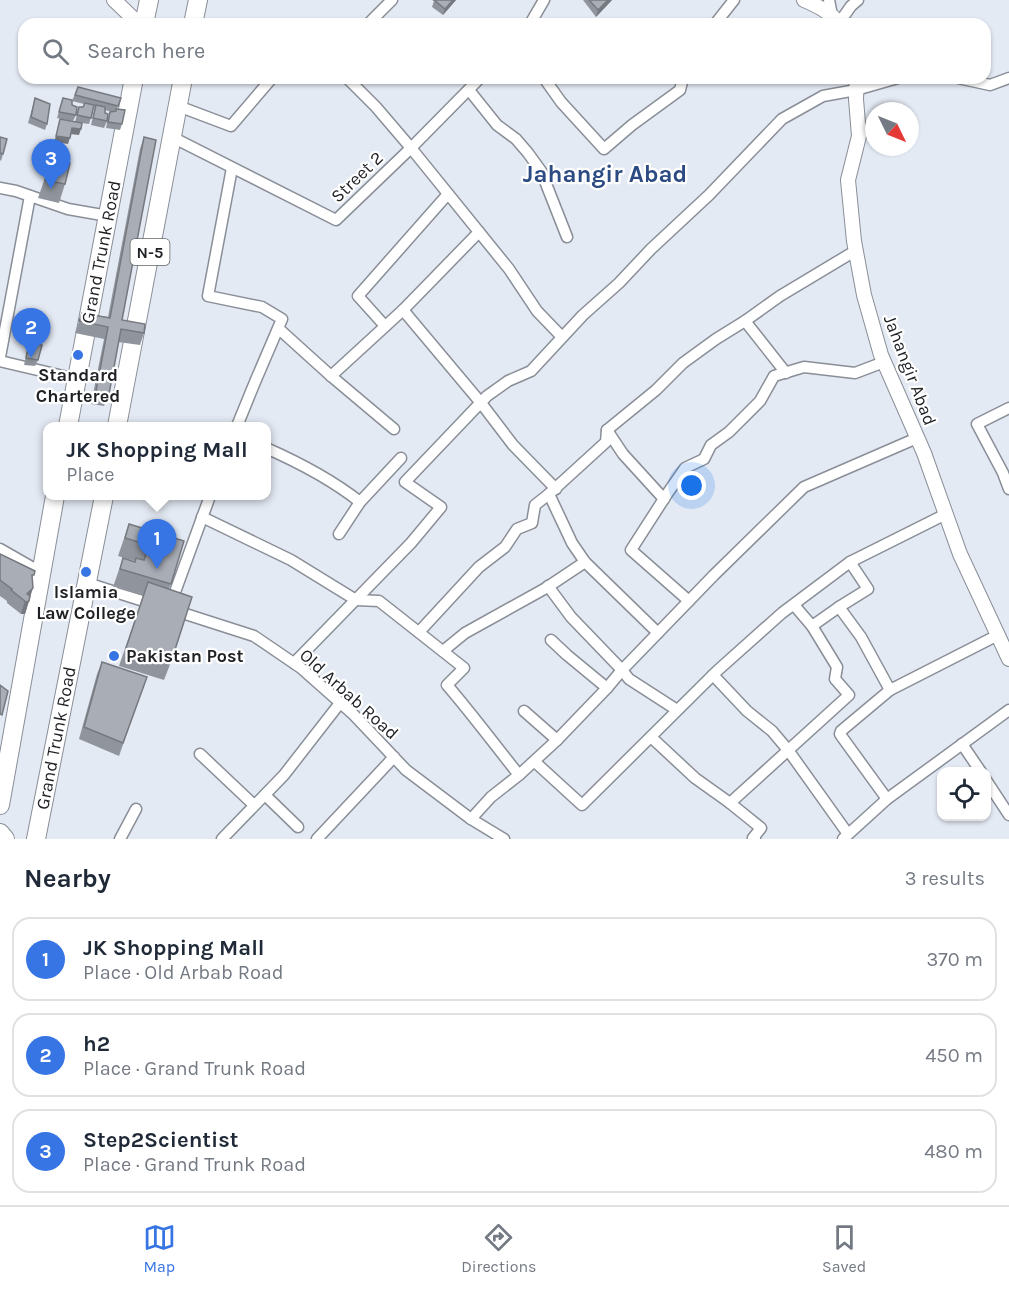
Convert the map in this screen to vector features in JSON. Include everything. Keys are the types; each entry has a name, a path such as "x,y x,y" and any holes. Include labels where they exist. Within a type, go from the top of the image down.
{"highway":[{"path":"144,18 149,0"},
{"path":"195,18 198,0"},
{"name":"Grand Trunk Road","path":"69,422 133,84"},
{"name":"N-5","path":"118,422 182,84"},
{"path":"0,805 3,777 55,500"},
{"name":"Grand Trunk Road","path":"35,835 103,500"},
{"path":"0,834 5,839"}],"street":[{"path":"114,0 135,18"},
{"path":"374,18 392,0"},
{"path":"534,18 544,0"},
{"path":"720,18 734,0"},
{"path":"804,0 818,5 833,18"},
{"path":"829,0 836,18"},
{"path":"840,18 858,0"},
{"path":"985,84 990,85 1009,78"},
{"path":"178,106 231,126 267,84"},
{"path":"353,84 411,148 509,269 537,311 562,337"},
{"name":"Street 2","path":"172,137 336,220 474,84"},
{"path":"548,84 561,102 604,149 680,90 682,84"},
{"path":"294,663 411,543 441,507 405,482 487,396 508,381 531,370 583,315 709,195 782,119 823,96 857,84"},
{"name":"Jahangir Abad","path":"857,84 859,136 848,180 855,251 864,295 884,362 917,438 960,554 1009,659"},
{"path":"469,90 497,124 528,153 541,171 567,237"},
{"path":"232,168 208,296 262,307 282,319 239,422"},
{"path":"0,188 68,209 108,216"},
{"path":"385,326 358,296 448,194"},
{"path":"30,196 0,359 76,379"},
{"path":"331,376 403,310 479,232"},
{"path":"419,632 479,567 505,547 518,529 532,523 535,505 606,442 607,430 656,390 683,363 780,296 855,251"},
{"path":"403,310 552,491 572,543 585,562 658,633"},
{"path":"745,321 786,373"},
{"path":"279,329 394,429"},
{"path":"688,601 631,550 685,468 704,459 711,445 729,432 760,401 774,376 804,367 855,373 884,362"},
{"path":"1009,408 977,424 1009,489"},
{"path":"607,430 623,454 664,499"},
{"path":"471,819 491,797 535,762 688,601 804,487 917,438"},
{"path":"271,450 323,476 360,502"},
{"path":"339,534 360,502 401,458"},
{"path":"169,609 208,500"},
{"path":"535,762 582,805 713,675 794,605 850,562 946,514"},
{"path":"202,517 291,560 356,600 379,601 464,668 447,685 519,775"},
{"path":"0,549 42,573"},
{"path":"443,651 465,633 548,586 585,562"},
{"path":"812,626 868,589 850,562"},
{"name":"Old Arbab Road","path":"87,583 254,636 302,668 354,715 406,770 471,819 504,839"},
{"path":"548,586 571,617 629,679 677,710"},
{"path":"730,803 849,695 835,679 837,667 812,626 794,605"},
{"path":"839,607 861,637 890,690"},
{"path":"887,799 840,734 841,731 890,690 998,635"},
{"path":"551,640 607,688"},
{"path":"713,675 747,711 772,731 788,750 846,836 887,799 1009,711"},
{"path":"223,839 284,775 340,703"},
{"path":"524,711 557,740"},
{"path":"651,737 695,777 761,828 753,838 755,839"},
{"path":"962,744 978,767"},
{"path":"200,754 254,805"},
{"path":"317,839 394,758"},
{"path":"991,786 1009,815"},
{"path":"265,795 298,827"},
{"path":"120,839 136,809"}],"building":[{"path":"434,0 453,0 445,9"},
{"path":"589,0 608,0 598,10"},
{"path":"78,87 121,98 118,106 75,95"},
{"path":"35,98 50,104 47,124 31,117"},
{"path":"63,98 72,100 72,105 77,107 76,115 59,112"},
{"path":"85,103 94,105 91,118 77,115 79,107 83,107"},
{"path":"96,105 105,107 105,113 108,114 107,121 93,118"},
{"path":"116,109 125,110 122,124 108,122 110,112"},
{"path":"60,119 82,123 81,129 72,128 70,138 56,136"},
{"path":"0,137 7,139 3,154 0,153"},
{"path":"144,137 156,140 122,320 145,324 144,333 121,329 109,394 96,391 108,327 79,321 82,313 110,318"},
{"path":"52,158 70,163 65,184 45,180"},
{"path":"29,343 42,345 38,360 26,358"},
{"path":"129,524 184,541 171,584 120,569 123,558 135,562 136,558 144,560 149,545 125,538"},
{"path":"0,554 35,571 32,575 33,588 27,594 30,596 29,601 26,602 0,580"},
{"path":"148,582 192,597 171,662 126,648"},
{"path":"102,662 147,677 123,743 84,727"},
{"path":"0,685 8,691 2,715 0,714"}],"place":[{"name":"Step2Scientist","path":"51,189"},
{"name":"Standard Chartered","path":"78,355"},
{"name":"h2","path":"31,358"},
{"name":"JK Shopping Mall","path":"157,569"},
{"name":"Islamia Law College","path":"86,572"},
{"name":"Pakistan Post","path":"114,656"}],"district":[{"name":"Jahangir Abad","path":"605,174"}]}
